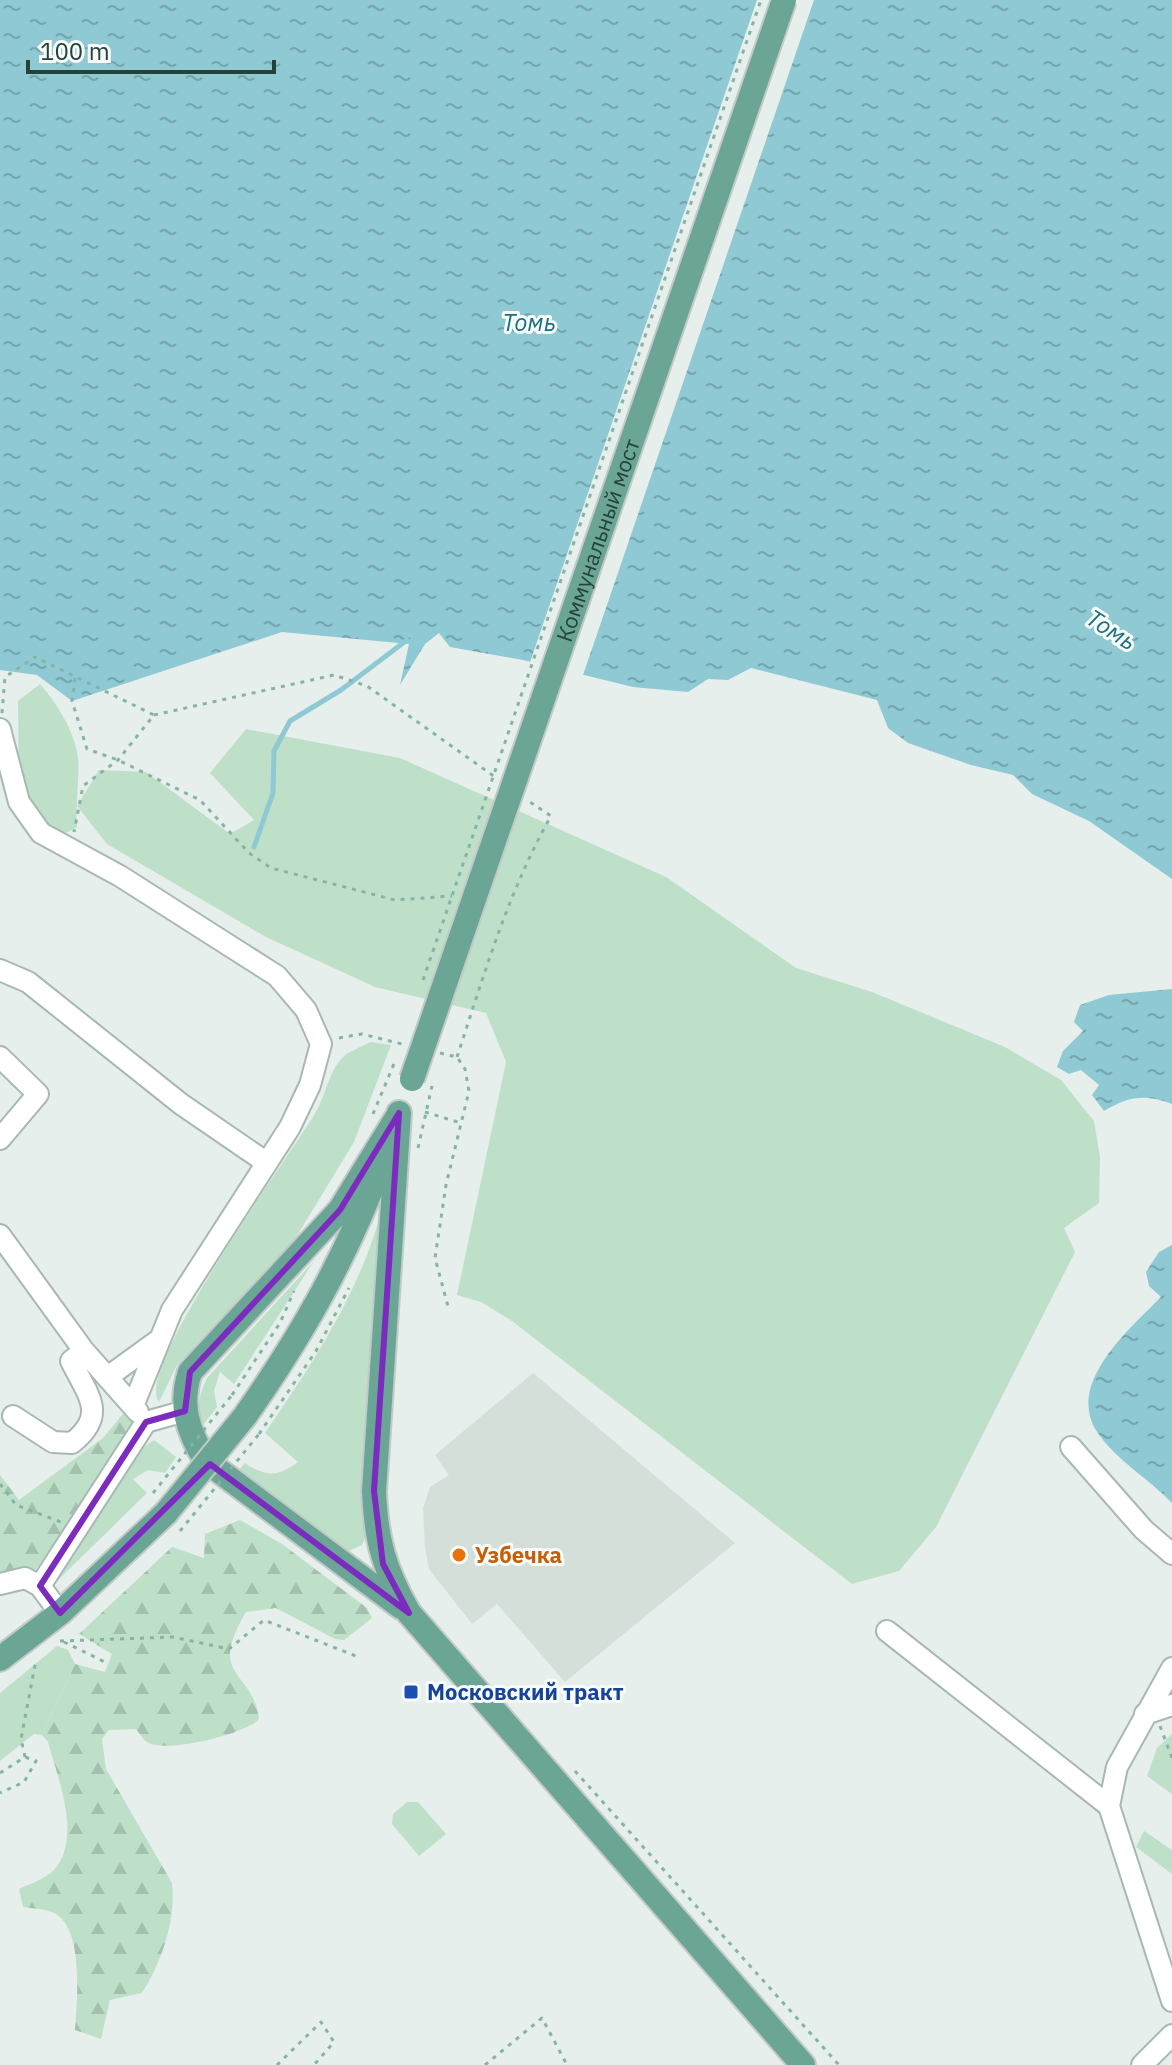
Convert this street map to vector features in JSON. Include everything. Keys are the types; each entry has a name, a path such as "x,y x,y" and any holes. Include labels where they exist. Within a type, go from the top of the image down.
{"main road":[{"name":"Коммунальный мост","path":"399,1113 422,1082 784,0"},
{"path":"399,1113 340,1210 190,1372 183,1395 194,1442 206,1461 409,1613 803,2065"},
{"path":"0,1659 60,1613 252,1425 328,1288 369,1196 399,1113"},
{"path":"399,1113 374,1491 376,1529 383,1564 409,1613"}],"street":[{"path":"0,729 19,802 41,833 120,876 277,976 306,1010 319,1041 310,1085 290,1127 172,1310 160,1339 139,1414 40,1586"},
{"path":"0,970 28,982 181,1104 267,1163"},
{"path":"0,1057 38,1094 0,1139"},
{"path":"0,1235 84,1351 139,1414"},
{"path":"109,1376 160,1339"},
{"path":"13,1416 53,1442 72,1443 90,1429 94,1409 71,1361 84,1351"},
{"path":"139,1414 185,1411"},
{"path":"1071,1447 1144,1530 1172,1554"},
{"path":"0,1584 25,1578 40,1586 60,1613"},
{"path":"887,1631 1109,1806"},
{"path":"1172,1668 1157,1710 1117,1767 1109,1806 1172,2001"},
{"path":"1142,2065 1172,2035"}],"path":[{"name":"Коммунальный мост","path":"421,985 761,0"},
{"path":"0,729 5,677 35,657 154,715 334,675 367,686 502,782"},
{"path":"75,678 72,701 87,749 118,760 200,800 249,853 271,868 395,900 452,896"},
{"path":"71,849 83,786 118,760 154,715"},
{"path":"457,1057 503,917 532,850 551,816 527,799"},
{"path":"319,1041 362,1034 403,1044"},
{"path":"430,1051 457,1057 465,1069 469,1091 446,1185 435,1258 449,1310"},
{"path":"417,1157 425,1112 422,1082"},
{"path":"425,1112 461,1123"},
{"path":"166,1512 232,1395"},
{"path":"166,1512 252,1425"},
{"path":"0,1484 16,1505 76,1527"},
{"path":"105,1662 60,1641 173,1637 229,1649 264,1620 356,1656"},
{"path":"25,1757 21,1739 36,1660"},
{"path":"1157,1710 1172,1758"},
{"path":"0,1773 25,1757"},
{"path":"0,1793 15,1788 32,1773 36,1761 25,1757"},
{"path":"568,1763 839,2065"},
{"path":"485,2065 542,2018 567,2065"},
{"path":"277,2065 321,2022 334,2042 314,2065"}],"highlighted area":[{"path":"399,1113 374,1491 383,1564 409,1613 210,1464 60,1613 40,1586 146,1422 185,1411 190,1372 340,1210"}],"shaded area":[{"path":"533,1373 735,1543 565,1682 497,1604 472,1624 429,1569 425,1548 423,1508 430,1487 449,1475 435,1455"}],"green space":[{"path":"40,684 64,718 78,757 77,827 64,834 48,831 19,787 18,701"},
{"path":"246,729 400,758 666,877 796,968 872,992 1005,1047 1061,1080 1094,1121 1100,1157 1099,1203 1064,1228 1075,1252 936,1527 899,1571 852,1584 512,1321 481,1302 457,1295 506,1062 486,1013 375,987 266,937 107,844 77,806 99,770 146,772 230,834 254,820 210,773"},
{"path":"370,1042 391,1045 354,1142 295,1239 261,1280 177,1365 159,1402 157,1383 169,1350 191,1307 316,1112 338,1062"},
{"path":"380,1216 366,1442 367,1534 362,1545 349,1551 238,1471 245,1463 265,1473 278,1473 298,1462 265,1433 332,1329 359,1274"},
{"path":"314,1261 234,1384 220,1372 214,1391 217,1407 203,1425 199,1401 207,1378"},
{"path":"127,1409 137,1426 36,1569 16,1572 0,1592 0,1475 19,1500 103,1438"},
{"path":"154,1440 176,1457 165,1473 148,1470 133,1479 147,1493 55,1583 139,1450"},
{"path":"240,1520 282,1544 367,1608 372,1618 344,1640 335,1639 276,1608 246,1612 230,1650 231,1662 255,1703 259,1719 223,1736 188,1744 172,1746 149,1743 136,1729 109,1730 102,1739 106,1769 172,1883 173,1897 166,1940 149,1981 142,1993 110,2000 101,2039 75,2030 77,1970 67,1927 52,1912 23,1907 19,1889 53,1871 62,1858 66,1843 66,1808 48,1742 42,1735 75,1664 105,1672 112,1654 79,1634 172,1547 204,1558 205,1534"},
{"path":"57,1646 68,1650 75,1664 42,1735 34,1734 0,1761 0,1693"},
{"path":"1172,1734 1172,1794 1147,1776 1157,1748"},
{"path":"407,1802 418,1802 446,1834 419,1856 392,1824 393,1814"},
{"path":"1144,1831 1172,1850 1172,1874 1136,1847"}],"water":[{"name":"Томь","path":"0,0 1172,0 1172,879 1089,821 1032,794 1013,775 971,765 908,743 888,728 877,700 751,668 728,680 708,679 688,692 633,687 523,660 450,647 439,633 425,644 400,685 409,644 282,632 72,701 37,675 0,670"},
{"path":"1172,989 1172,1104 1137,1098 1104,1111 1092,1095 1099,1085 1081,1070 1069,1074 1057,1067 1063,1051 1083,1031 1074,1022 1080,1005 1109,995"},
{"path":"1172,1245 1172,1503 1100,1436 1090,1417 1089,1398 1094,1378 1105,1359 1118,1341 1161,1297 1149,1286 1146,1272 1159,1252"}],"pier":[{"path":"757,0 814,0 582,678 529,665"}],"waterway":[{"path":"254,847 273,793 274,751 290,721 341,690 407,640"}],"place":[{"name":"Узбечка","path":"459,1555"},
{"name":"Московский тракт","path":"411,1692"}]}
